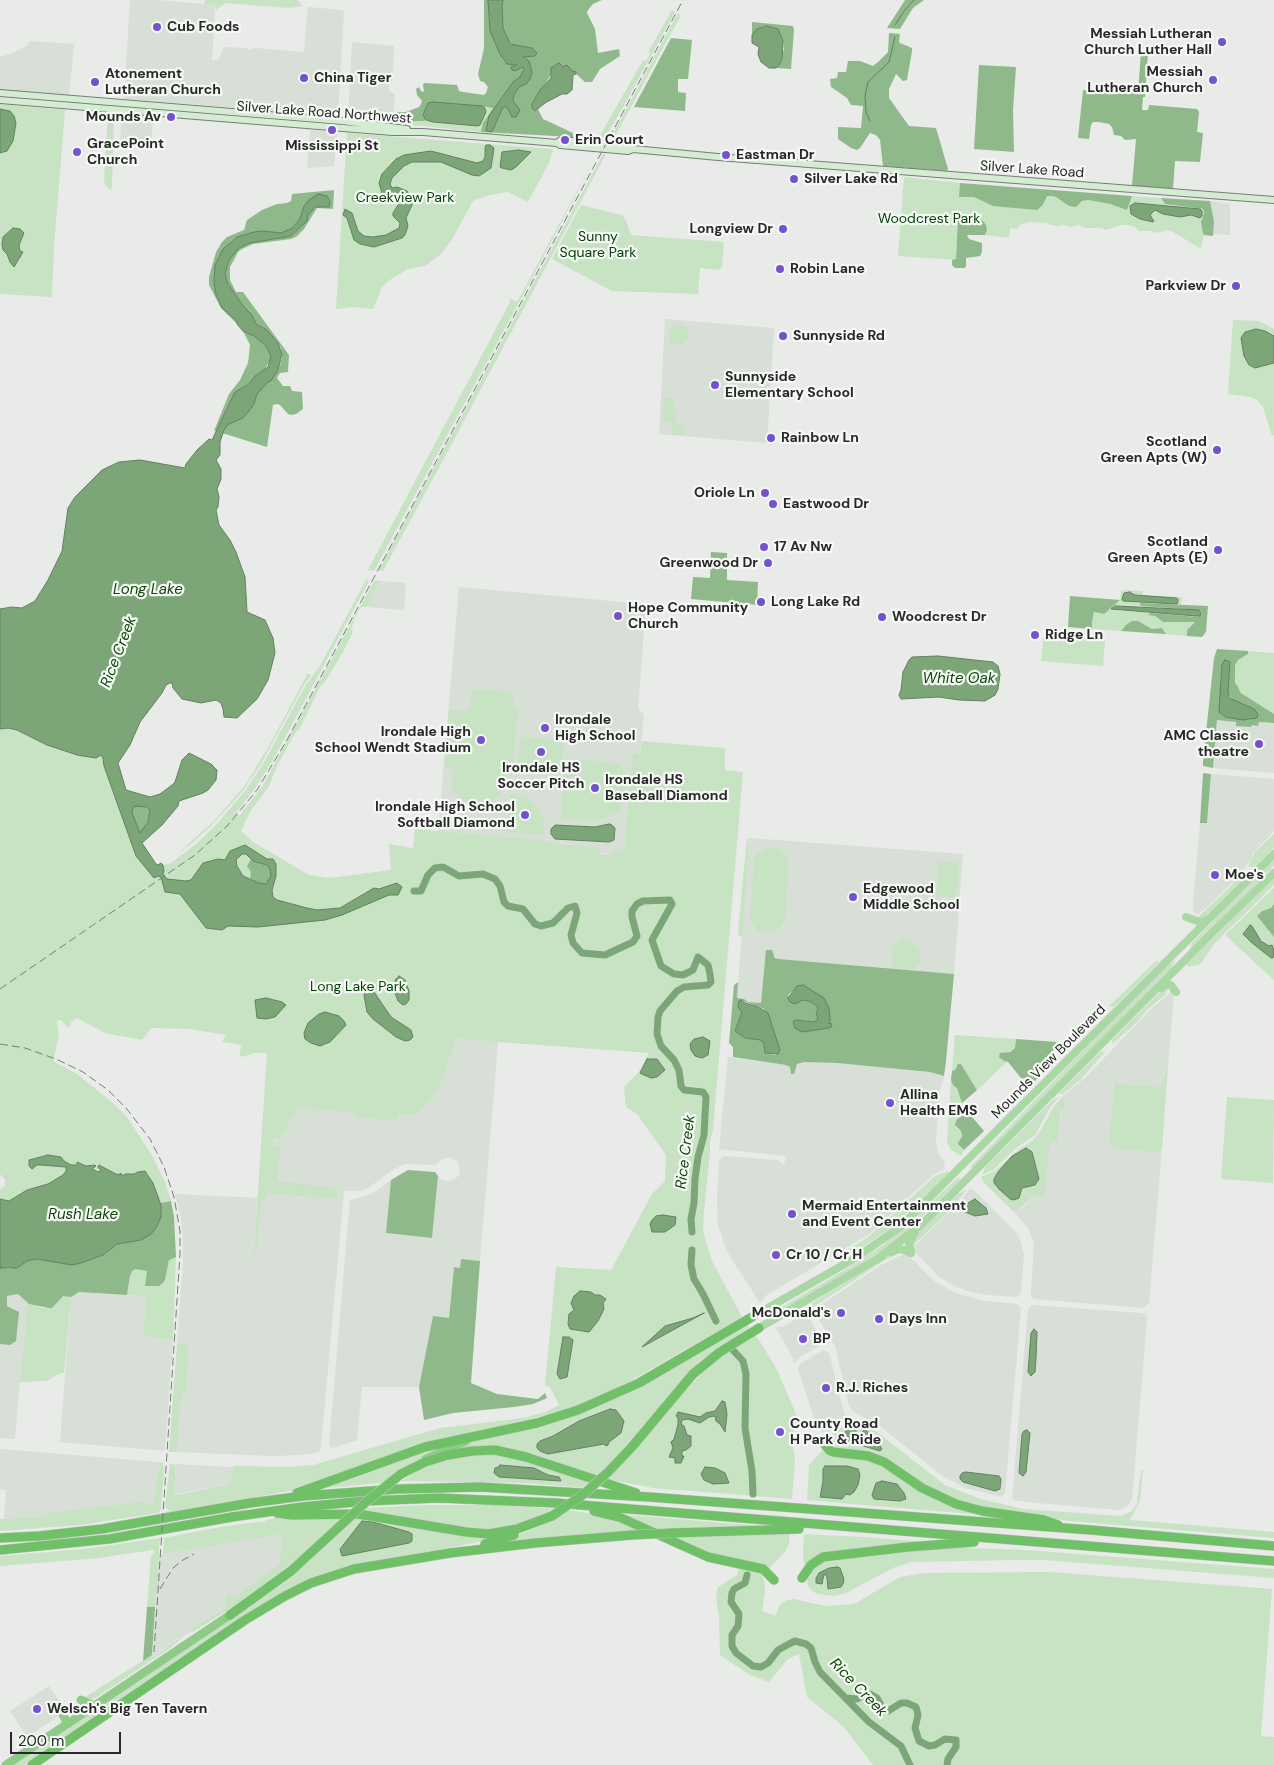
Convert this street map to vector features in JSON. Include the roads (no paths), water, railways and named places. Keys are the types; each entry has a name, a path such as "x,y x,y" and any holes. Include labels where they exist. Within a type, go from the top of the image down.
{"highway":[{"path":"6,1765 230,1615 291,1570 373,1496 423,1460 479,1436 557,1417 612,1396 639,1383 752,1317"},
{"path":"450,1553 510,1537 536,1526 584,1494 631,1448 693,1374 720,1352 759,1328"},
{"path":"283,1498 424,1447 509,1429"},
{"path":"823,1442 833,1452 877,1459 922,1488 956,1504 982,1511 1044,1520 1068,1528"},
{"path":"404,1473 425,1462 448,1455 495,1450 526,1457 649,1497"},
{"path":"0,1538 102,1529 283,1498 337,1492 453,1487 521,1488 649,1497 1068,1528 1274,1546"},
{"path":"0,1551 130,1536 267,1512 338,1503 412,1499 477,1499 569,1504 1274,1561"},
{"path":"569,1504 619,1517 708,1557 763,1569 774,1580"},
{"path":"267,1512 292,1516 358,1514 478,1534 495,1534 518,1530 552,1516"},
{"path":"32,1765 237,1625 299,1588 328,1576 354,1569 450,1553 535,1543 672,1533 764,1529 864,1528"},
{"path":"802,1578 807,1569 817,1560 830,1556 942,1544 1009,1540"},
{"path":"81,1700 96,1706"},
{"path":"63,1715 68,1724"}],"main road":[{"path":"0,93 349,122 392,126 423,132"},
{"name":"Silver Lake Road Northwest","path":"0,100 383,131 423,132 557,142 560,145 628,151 633,149 789,163"},
{"name":"Silver Lake Road","path":"789,163 1274,200"},
{"name":"Mounds View Boulevard","path":"752,1317 862,1254 900,1227 1274,854"},
{"name":"Mounds View Boulevard","path":"759,1328 865,1266 895,1246 922,1224 1274,873"},
{"path":"1186,917 1200,922 1209,919"},
{"path":"1145,1001 1168,985 1173,986 1176,992"},
{"path":"865,1266 895,1250 904,1250 910,1253 910,1240 922,1224"}],"water":[{"path":"488,0 503,0 503,28 510,44 532,48 537,53 535,56 523,57 529,61 532,72 530,79 526,84 519,87 514,95 513,101 520,110 516,117 512,117 507,107 503,107 492,132 486,131 489,116 513,82 520,77 524,69 523,67 515,71 512,70 511,67 517,65 507,64 500,54 490,31"},
{"path":"767,26 778,29 783,41 782,59 776,68 769,68 761,62 758,54 759,47 752,43 752,35 757,29"},
{"path":"559,63 563,67 567,65 572,71 576,72 573,75 572,90 545,103 535,111 532,108 532,104 540,90 551,78 551,68"},
{"path":"428,103 482,106 486,112 480,125 477,126 433,122 426,120 423,115"},
{"path":"0,109 10,111 16,123 13,141 7,151 0,153"},
{"path":"486,145 494,148 491,168 479,176 441,162 412,162 404,166 392,178 390,184 392,188 397,187 407,191 412,199 412,205 406,218 408,226 405,235 402,238 374,247 360,244 354,240 347,218 343,215 345,209 352,213 358,231 364,236 386,235 399,228 400,223 393,216 393,213 400,202 399,197 395,194 388,198 383,197 379,183 382,174 396,159 404,155 431,151 477,163 483,161"},
{"path":"518,150 531,152 511,170 500,167 502,152"},
{"name":"Long Lake","path":"318,194 327,196 330,202 329,207 315,207 308,215 307,221 291,236 250,243 239,248 229,260 225,274 228,284 252,315 256,324 267,330 278,343 282,354 278,370 271,381 257,394 254,404 249,411 243,418 227,425 220,442 220,455 216,460 221,469 221,479 217,489 219,497 218,507 216,510 219,525 236,552 245,577 247,612 265,620 273,638 275,653 268,680 257,699 237,718 224,717 221,703 216,700 201,703 182,699 173,688 172,683 166,685 140,722 130,745 118,763 126,790 150,797 160,794 175,782 182,760 189,753 211,764 217,770 216,780 208,790 179,801 178,806 162,825 142,843 156,864 161,863 163,865 163,874 167,879 191,880 203,863 218,859 225,860 230,851 245,845 267,859 273,859 276,864 276,876 272,890 273,897 277,900 317,910 340,908 374,888 379,889 397,883 402,887 398,895 389,895 342,915 325,920 258,927 228,926 222,930 206,928 180,894 165,892 161,877 154,878 136,856 101,755 96,758 77,755 47,745 17,730 0,729 0,609 22,608 35,601 62,551 68,508 75,497 102,470 119,462 140,460 185,468 197,450 209,439 212,440 235,392 249,384 255,376 268,367 271,356 266,346 254,336 243,331 237,324 237,321 222,308 216,295 214,282 215,265 223,249 237,237 263,231 281,233 291,229 300,219 304,206","holes":["133,807 146,807 150,810 148,822 140,833 132,813","242,854 246,854 253,861 267,865 271,876 266,884 243,876 236,860"]},
{"path":"1135,203 1200,209 1202,216 1200,218 1191,215 1180,217 1163,214 1155,210 1150,215 1153,222 1140,219 1131,214 1130,206"},
{"path":"13,228 20,229 24,233 19,245 20,251 23,252 14,267 3,250 2,245 3,237"},
{"path":"1256,329 1274,336 1274,363 1255,368 1249,365 1244,356 1241,338 1245,332"},
{"path":"1130,592 1135,595 1176,598 1178,602 1177,604 1123,601 1124,593"},
{"path":"1115,606 1199,610 1201,613 1200,616 1196,616 1111,609"},
{"name":"White Oak","path":"938,656 993,662 998,666 1000,674 998,689 995,695 985,701 939,697 901,699 899,695 903,672 909,660 912,657"},
{"path":"1225,660 1230,662 1229,698 1254,709 1258,714 1257,718 1243,720 1226,717 1219,712 1222,664"},
{"path":"609,824 615,828 614,840 609,842 555,839 551,834 551,829 555,825 595,827"},
{"path":"1250,925 1261,941 1269,946 1272,945 1274,951 1273,958 1243,934"},
{"path":"399,976 405,980 409,991 409,1000 403,1005 398,1001 395,993 395,980"},
{"path":"803,985 824,998 829,1008 829,1024 831,1023 832,1026 829,1028 802,1032 795,1028 793,1022 796,1020 815,1022 818,1018 816,1014 817,1006 803,1000 795,1004 790,1002 788,998 797,986"},
{"path":"366,990 374,992 391,1017 411,1030 413,1037 410,1040 405,1041 396,1037 373,1019 367,1012 364,995"},
{"path":"266,998 282,1002 286,1005 275,1017 257,1018 255,1000"},
{"path":"741,1000 768,1013 780,1050 778,1054 765,1053 764,1044 761,1040 745,1038 735,1031 742,1012 738,1007"},
{"path":"325,1012 339,1016 346,1025 330,1042 320,1046 305,1039 304,1033 308,1023 319,1014"},
{"path":"703,1037 710,1041 708,1055 702,1058 695,1056 690,1044 694,1039"},
{"path":"647,1059 657,1059 665,1070 657,1077 651,1078 640,1073"},
{"path":"1026,1148 1032,1152 1039,1179 1035,1185 1022,1188 1019,1198 1010,1199 994,1183 994,1179 1012,1156"},
{"name":"Rush Lake","path":"48,1155 61,1157 71,1165 77,1165 77,1162 86,1166 95,1165 92,1169 98,1172 101,1171 98,1167 99,1165 124,1176 125,1174 145,1171 153,1183 161,1205 161,1217 156,1228 151,1234 141,1240 117,1244 103,1255 81,1263 72,1265 37,1259 27,1261 17,1268 0,1268 0,1199 9,1201 27,1190 48,1184 63,1175 66,1167 37,1165 32,1169 29,1166 29,1160"},
{"path":"975,1199 986,1208 988,1214 975,1216 965,1212 968,1203"},
{"path":"656,1216 676,1217 675,1225 665,1232 652,1232 650,1224 652,1220"},
{"path":"580,1291 591,1292 606,1299 603,1303 604,1309 598,1321 589,1332 570,1329 568,1324 569,1314 574,1310 571,1303 574,1296"},
{"path":"704,1313 642,1347 665,1326"},
{"path":"1034,1329 1037,1332 1036,1358 1035,1372 1031,1376 1028,1372 1031,1333"},
{"path":"563,1337 569,1337 573,1340 567,1377 560,1379 557,1374"},
{"path":"722,1401 725,1402 727,1414 725,1432 716,1421 715,1416 709,1417 700,1423 688,1419 682,1420 681,1424 684,1426 687,1435 691,1436 691,1446 682,1451 682,1456 684,1456 681,1463 675,1463 675,1458 669,1457 673,1448 671,1442 674,1439 678,1425 678,1418 676,1416 678,1412 700,1417 715,1411"},
{"path":"610,1409 616,1410 624,1421 621,1433 609,1442 608,1445 604,1444 548,1454 537,1448 537,1444 540,1441 579,1421"},
{"path":"851,1425 856,1427 856,1433 859,1435 864,1430 870,1433 882,1449 880,1451 854,1443 855,1439 853,1437 846,1443 838,1441"},
{"path":"1027,1430 1030,1433 1026,1472 1023,1476 1019,1473 1022,1434"},
{"path":"500,1465 534,1468 548,1475 559,1477 561,1481 499,1477 494,1473 495,1468"},
{"path":"825,1466 847,1466 858,1469 860,1475 854,1492 850,1495 846,1494 842,1499 820,1497"},
{"path":"705,1467 715,1468 725,1473 729,1483 713,1484 704,1480 701,1474"},
{"path":"966,1472 999,1476 1001,1479 1000,1489 995,1491 963,1482 960,1476"},
{"path":"882,1481 897,1484 906,1499 900,1501 874,1499 872,1495 876,1483"},
{"path":"362,1521 373,1522 409,1532 412,1534 412,1541 342,1556 340,1549"},
{"path":"829,1568 840,1568 844,1579 841,1587 828,1589 827,1577 824,1574 822,1584 816,1583 819,1573"}],"waterway":[{"path":"895,25 914,0"},
{"path":"870,121 866,112 865,96 868,82 889,62 895,37"},
{"name":"Rice Creek","path":"414,891 421,891 428,875 435,868 443,867 459,876 483,874 495,879 500,886 504,902 508,906 523,909 535,924 541,926 553,923 568,908 575,906 577,913 571,935 573,943 582,953 605,955 633,942 637,936 632,917 632,911 637,904 643,901 670,900 672,904 652,940 661,966 674,974 683,975 693,970 698,957 708,965 711,982 708,985 684,987 677,991 660,1011 658,1017 657,1034 661,1046 674,1060 679,1070 681,1086 684,1090 703,1092 706,1097 704,1135 695,1179 691,1219 692,1232"},
{"name":"Rice Creek","path":"692,1250 691,1265 694,1279 716,1321"},
{"name":"Rice Creek","path":"732,1349 743,1361 746,1374 745,1428 752,1471 753,1494"},
{"name":"Rice Creek","path":"747,1575 745,1583 734,1589 732,1593 731,1602 739,1614 738,1626 732,1635 732,1646 736,1653 753,1666 761,1667 768,1663 778,1650 789,1644 795,1641 806,1644 811,1648 820,1672 869,1722 901,1746 910,1765"},
{"path":"846,1698 857,1699 870,1694 877,1698 884,1711 888,1711 901,1703 907,1703 916,1707 918,1715 915,1728 919,1741 929,1746 945,1739 956,1740 956,1747 948,1759 947,1765"}],"railway":[{"path":"0,989 195,855 228,825 257,790 287,740 683,0"},
{"path":"0,1044 25,1048 56,1059 83,1072 108,1090 126,1108 150,1139 164,1167 174,1197 180,1231 180,1254 154,1652"},
{"path":"160,1589 173,1568 194,1554"}],"place":[{"name":"Cub Foods","path":"157,27"},
{"name":"Messiah Lutheran Church Luther Hall","path":"1222,42"},
{"name":"China Tiger","path":"304,78"},
{"name":"Messiah Lutheran Church","path":"1213,80"},
{"name":"Atonement Lutheran Church","path":"95,82"},
{"name":"Mounds Av","path":"171,117"},
{"name":"Mississippi St","path":"332,130"},
{"name":"Erin Court","path":"565,140"},
{"name":"GracePoint Church","path":"77,152"},
{"name":"Eastman Dr","path":"726,155"},
{"name":"Silver Lake Rd","path":"794,179"},
{"name":"Longview Dr","path":"783,229"},
{"name":"Robin Lane","path":"780,269"},
{"name":"Parkview Dr","path":"1236,286"},
{"name":"Sunnyside Rd","path":"783,336"},
{"name":"Sunnyside Elementary School","path":"715,385"},
{"name":"Rainbow Ln","path":"771,438"},
{"name":"Scotland Green Apts (W)","path":"1217,450"},
{"name":"Oriole Ln","path":"765,493"},
{"name":"Eastwood Dr","path":"773,504"},
{"name":"17 Av Nw","path":"764,547"},
{"name":"Scotland Green Apts (E)","path":"1218,550"},
{"name":"Greenwood Dr","path":"768,563"},
{"name":"Long Lake Rd","path":"761,602"},
{"name":"Hope Community Church","path":"618,616"},
{"name":"Woodcrest Dr","path":"882,617"},
{"name":"Ridge Ln","path":"1035,635"},
{"name":"Irondale High School","path":"545,728"},
{"name":"Irondale High School Wendt Stadium","path":"481,740"},
{"name":"AMC Classic theatre","path":"1259,744"},
{"name":"Irondale HS Soccer Pitch","path":"541,752"},
{"name":"Irondale HS Baseball Diamond","path":"595,788"},
{"name":"Irondale High School Softball Diamond","path":"525,815"},
{"name":"Moe's","path":"1215,875"},
{"name":"Edgewood Middle School","path":"853,897"},
{"name":"Allina Health EMS","path":"890,1103"},
{"name":"Mermaid Entertainment and Event Center","path":"792,1214"},
{"name":"Cr 10 / Cr H","path":"776,1255"},
{"name":"McDonald's","path":"841,1313"},
{"name":"Days Inn","path":"879,1319"},
{"name":"BP","path":"803,1339"},
{"name":"R.J. Riches","path":"826,1388"},
{"name":"County Road H Park & Ride","path":"780,1432"},
{"name":"Welsch's Big Ten Tavern","path":"37,1709"}],"park label":[{"name":"Creekview Park","path":"405,198"},
{"name":"Woodcrest Park","path":"929,219"},
{"name":"Sunny Square Park","path":"598,246"},
{"name":"Long Lake Park","path":"358,987"}]}
